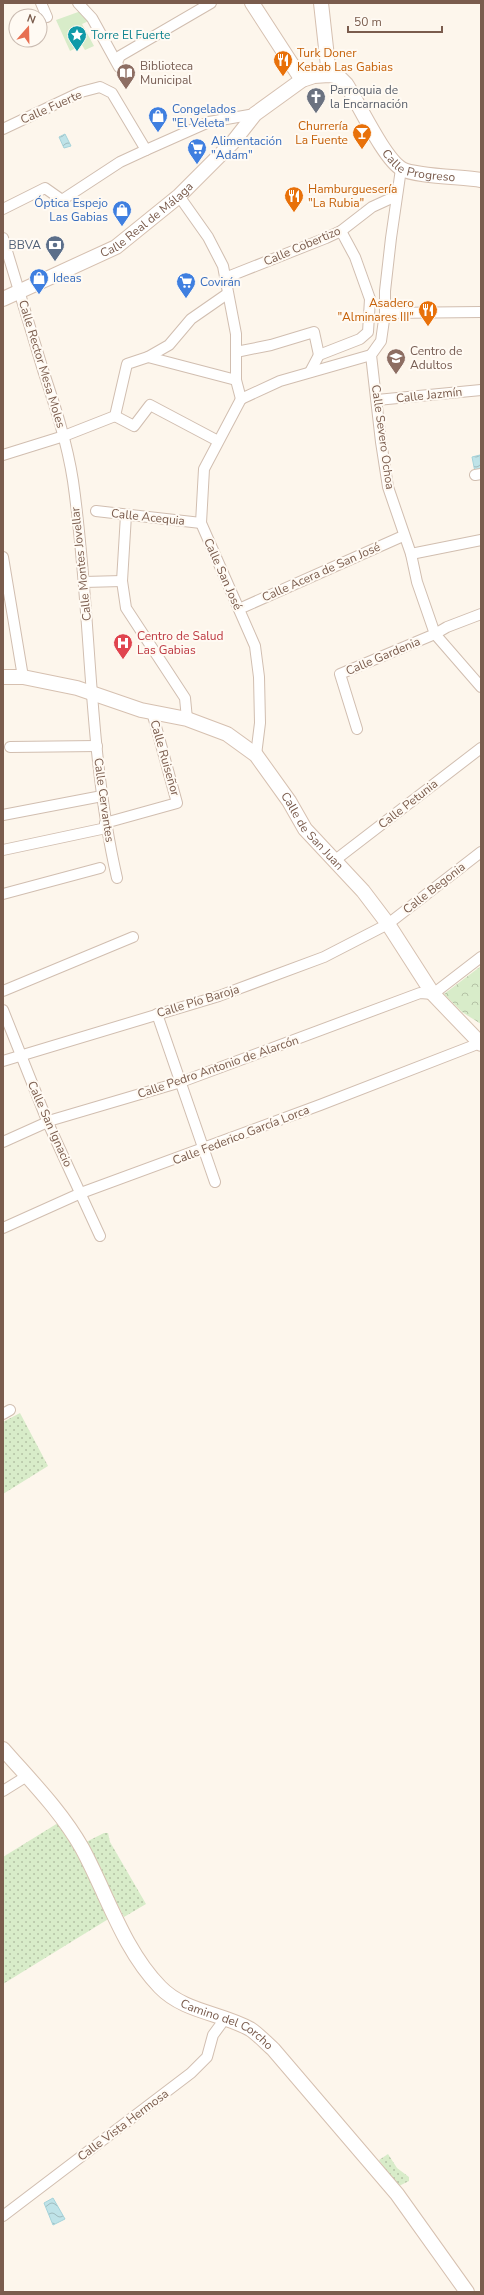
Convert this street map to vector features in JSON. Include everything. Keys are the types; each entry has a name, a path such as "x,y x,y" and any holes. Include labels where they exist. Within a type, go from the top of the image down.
{"street":[{"path":"78,3 92,18 118,64 120,56 211,3"},
{"path":"252,3 302,80"},
{"path":"321,3 328,75"},
{"name":"Calle Real de Málaga","path":"3,299 116,246 179,196 233,142 255,114 302,80 314,76 328,75"},
{"name":"Calle Progreso","path":"328,75 339,77 346,84 378,139 402,169 481,180"},
{"name":"Calle Fuerte","path":"3,129 82,92 100,87 112,93 146,150"},
{"path":"3,209 45,188 62,200 120,162 146,150 209,122 255,114"},
{"path":"179,196 208,237 223,266 227,294 236,334 236,380 241,399 280,381 371,354 381,340 396,196 402,169"},
{"name":"Calle Cobertizo","path":"225,278 340,231 372,207 396,196"},
{"path":"319,355 360,340 368,332 370,299 355,257 340,231"},
{"name":"Calle Rector Mesa Moles","path":"3,238 64,436"},
{"path":"115,416 127,364 148,357 169,345 191,319 227,294"},
{"path":"385,313 481,312"},
{"path":"236,352 270,345 314,332 319,355 310,372"},
{"name":"Calle Severo Ochoa","path":"371,354 381,442 388,487 411,554 417,582 435,634 479,681"},
{"path":"148,357 236,380"},
{"name":"Calle Jazmín","path":"377,400 481,390"},
{"name":"Calle San José","path":"241,399 204,469 201,523 239,609 256,654 260,723 256,755"},
{"path":"3,455 64,436 115,416 134,426 150,405 218,441"},
{"name":"Calle Montes Jovellar","path":"64,436 72,480 84,582 92,692"},
{"name":"Calle Acequia","path":"96,511 201,523"},
{"path":"126,515 122,581 126,608 132,621 185,698 187,719"},
{"name":"Calle Acera de San José","path":"239,609 404,536"},
{"path":"411,554 481,540"},
{"path":"3,556 23,677"},
{"path":"84,582 122,581"},
{"path":"435,634 447,627 481,614"},
{"name":"Calle Gardenia","path":"357,729 340,674 435,634"},
{"name":"Calle de San Juan","path":"3,677 23,677 92,692 152,712 187,719 227,734 256,755 289,801 305,829 363,891 388,924 433,994 480,1044"},
{"name":"Calle Cervantes","path":"92,692 105,825 117,878"},
{"name":"Calle Ruiseñor","path":"105,825 177,803 152,712"},
{"name":"Calle Cervantes","path":"10,746 97,746"},
{"name":"Calle Petunia","path":"334,861 481,748"},
{"path":"3,815 102,796"},
{"path":"3,850 105,825"},
{"name":"Calle Begonia","path":"388,924 481,852"},
{"path":"3,894 100,868"},
{"name":"Calle Pío Baroja","path":"3,1061 219,996 324,957 388,924"},
{"path":"3,991 133,937"},
{"path":"433,994 481,958"},
{"name":"Calle Pedro Antonio de Alarcón","path":"3,1142 48,1123 181,1082 420,993 433,994"},
{"name":"Calle San Ignacio","path":"3,1010 48,1123 100,1236"},
{"path":"157,1014 215,1182"},
{"name":"Calle Federico García Lorca","path":"3,1228 81,1193 203,1149 480,1044"},
{"name":"Camino del Corcho","path":"3,1749 59,1811 81,1847 139,1962 161,1988 180,2002 250,2029 273,2049 397,2194 467,2292"},
{"path":"3,1791 27,1776"},
{"name":"Calle Vista Hermosa","path":"3,2216 191,2073 207,2057 213,2036 224,2020"}],"green space":[{"path":"81,11 91,20 82,24 94,46 85,50 82,45 70,51 56,20"},
{"path":"481,966 481,1024 462,1012 444,994"},
{"path":"20,1413 48,1466 3,1494 3,1422"},
{"path":"58,1823 87,1869 110,1918 3,1984 3,1857"},
{"path":"104,1833 108,1833 110,1842 146,1904 124,1917 86,1842"},
{"path":"388,2154 397,2168 409,2177 409,2181 397,2187 379,2160"}],"water":[{"path":"65,134 71,146 64,148 59,137"},
{"path":"480,455 481,470 475,472 472,457"},
{"path":"53,2198 65,2219 53,2225 44,2203"}],"place":[{"name":"Torre El Fuerte","path":"77,52"},
{"name":"Turk Doner Kebab Las Gabias","path":"283,77"},
{"name":"Biblioteca Municipal","path":"126,90"},
{"name":"Parroquia de la Encarnación","path":"316,114"},
{"name":"Congelados \"El Veleta\"","path":"158,133"},
{"name":"Churrería La Fuente","path":"362,150"},
{"name":"Alimentación \"Adam\"","path":"197,165"},
{"name":"Hamburguesería \"La Rubia\"","path":"294,213"},
{"name":"Óptica Espejo Las Gabias","path":"122,227"},
{"name":"BBVA","path":"55,262"},
{"name":"Ideas","path":"39,295"},
{"name":"Covirán","path":"186,299"},
{"name":"Asadero \"Alminares III\"","path":"428,327"},
{"name":"Centro de Adultos","path":"396,375"},
{"name":"Centro de Salud Las Gabias","path":"123,660"}]}
